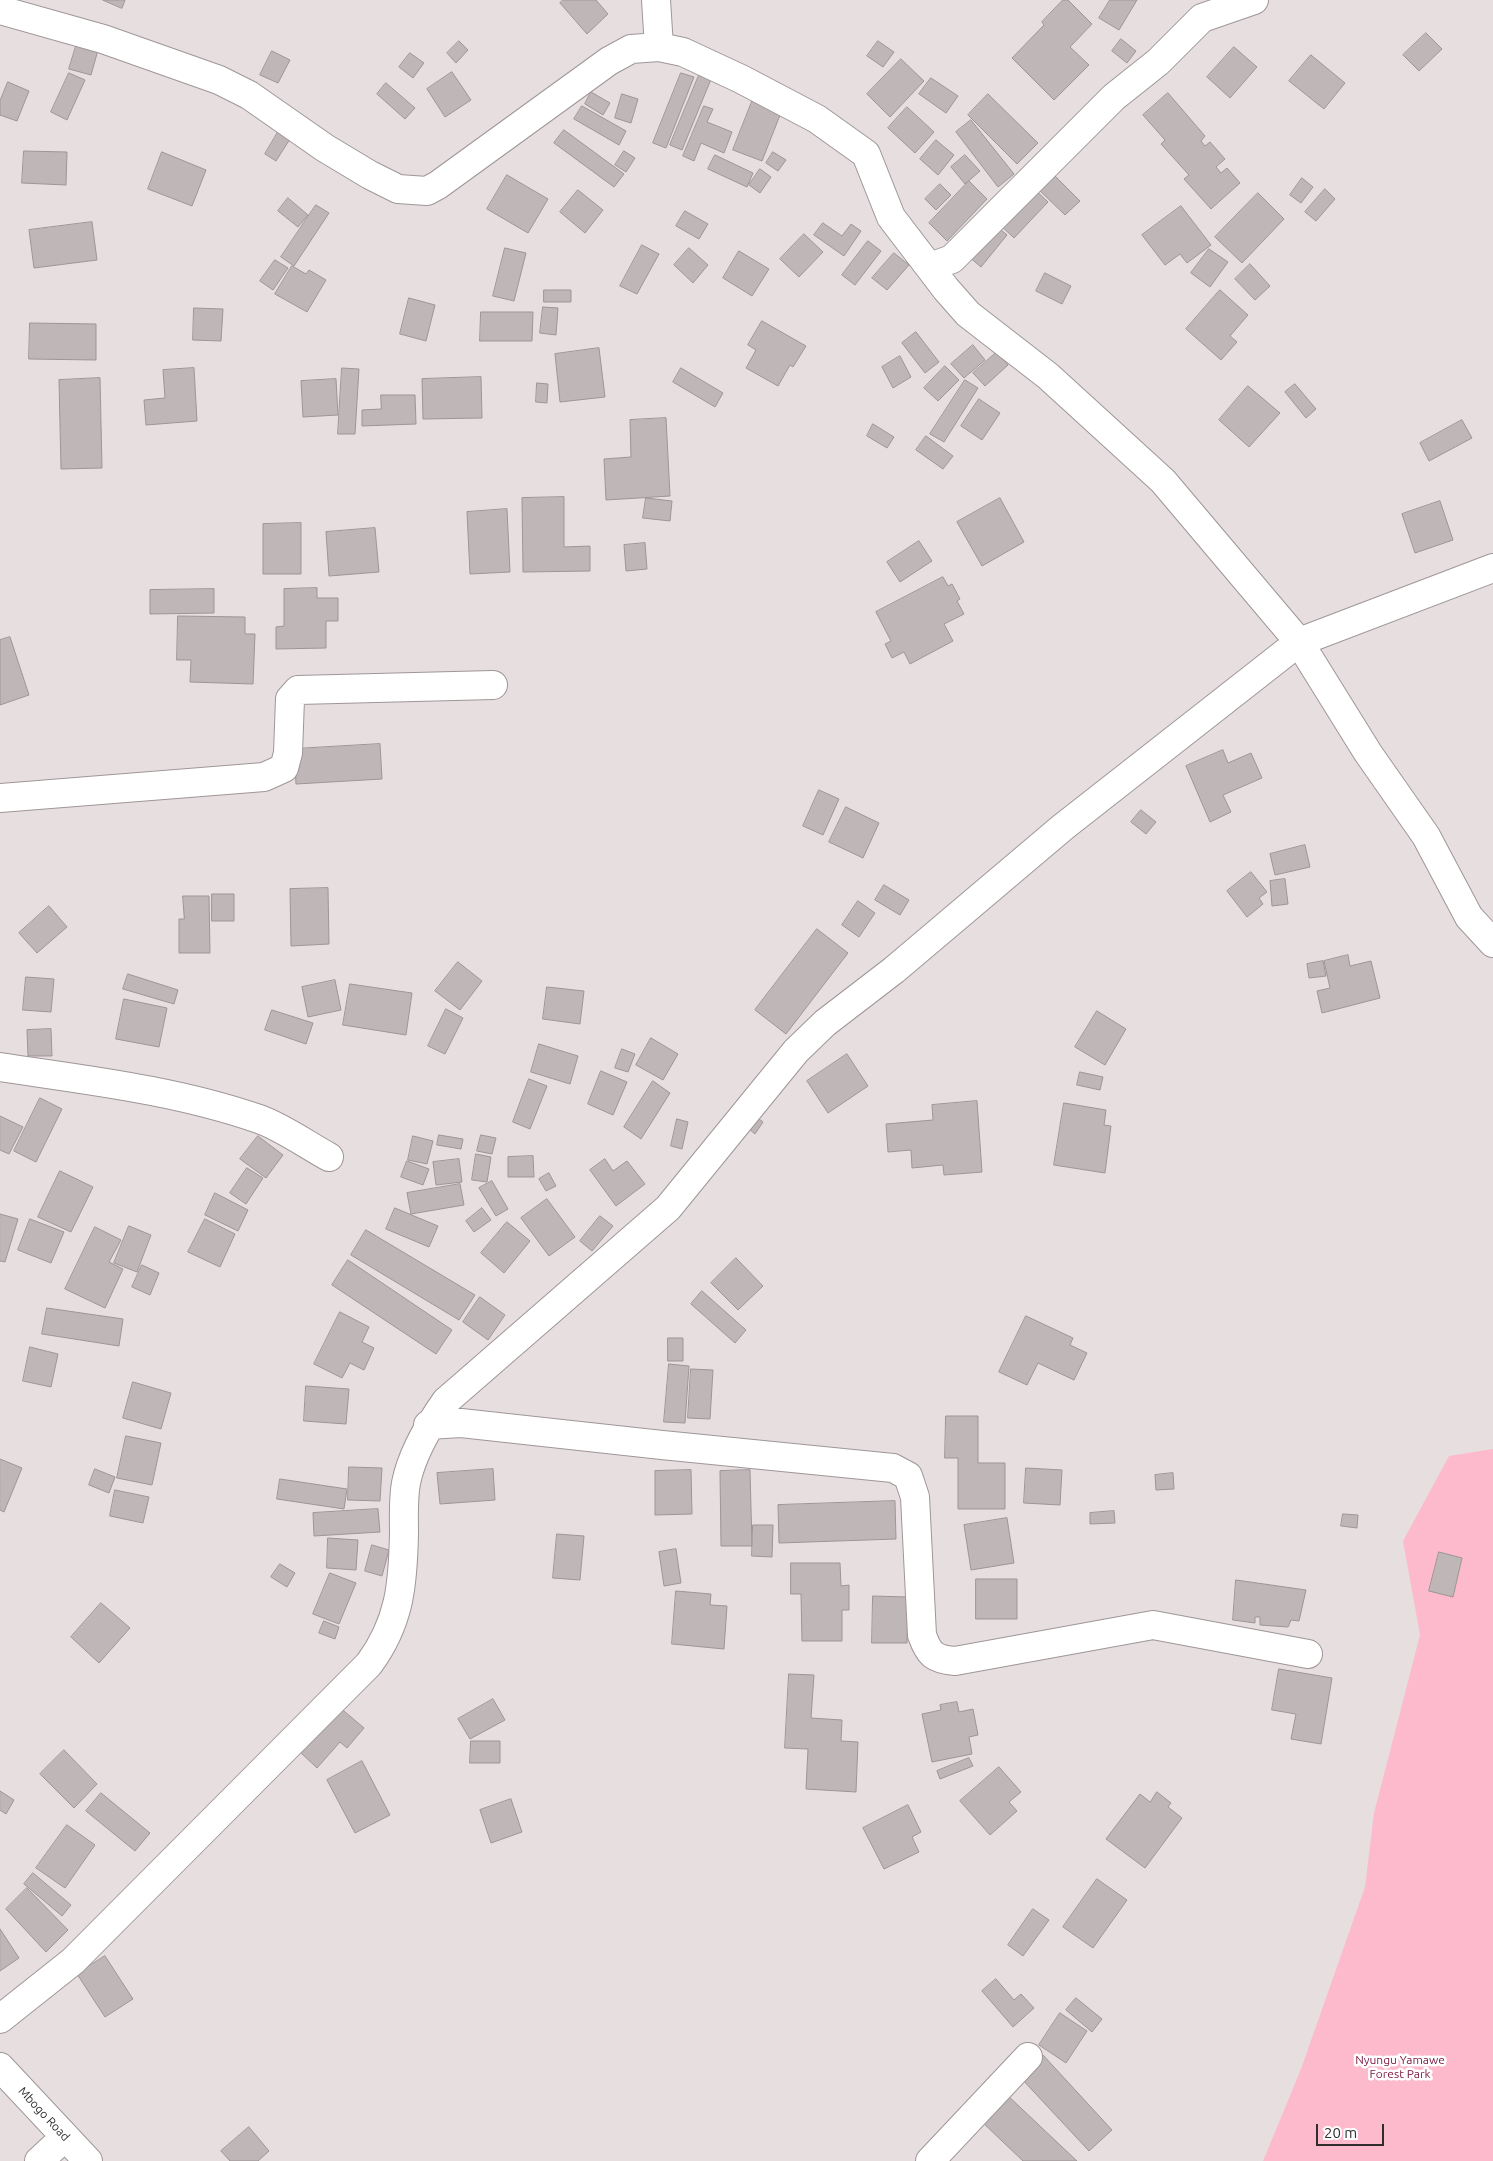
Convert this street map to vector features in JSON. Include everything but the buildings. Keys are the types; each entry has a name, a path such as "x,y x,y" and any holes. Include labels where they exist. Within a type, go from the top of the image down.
{"street":[{"path":"656,0 659,47"},
{"path":"930,267 952,259 1114,97 1158,62 1202,18 1254,0"},
{"path":"0,10 103,39 219,80 250,95 325,148 370,175 398,189 415,192 427,191 438,185 609,61 631,49 659,47 683,52 765,91 817,119 866,154 891,217 968,314 1048,376 1163,481 1299,642 1368,753 1426,836 1470,917 1493,943"},
{"path":"0,2019 72,1961 362,1671 379,1651 392,1625 403,1572 406,1482 428,1426 446,1401 668,1208 796,1051 825,1023 894,970 1063,827 1299,642 1493,568"},
{"path":"0,798 264,777 284,768 288,753 290,699 298,690 493,685"},
{"path":"0,1067 120,1085 175,1096 260,1119 330,1157"},
{"path":"428,1426 461,1423 893,1468 908,1476 915,1497 922,1635 928,1650 940,1660 955,1661 1153,1625 1308,1654"},
{"path":"930,2161 1028,2057"},
{"name":"Mbogo Road","path":"0,2067 88,2161"},
{"path":"39,2161 64,2137"}],"green space":[{"name":"Nyungu Yamawe Forest Park","path":"1493,1449 1493,2161 1263,2161 1301,2069 1365,1887 1374,1813 1420,1635 1403,1541 1449,1456"}]}
